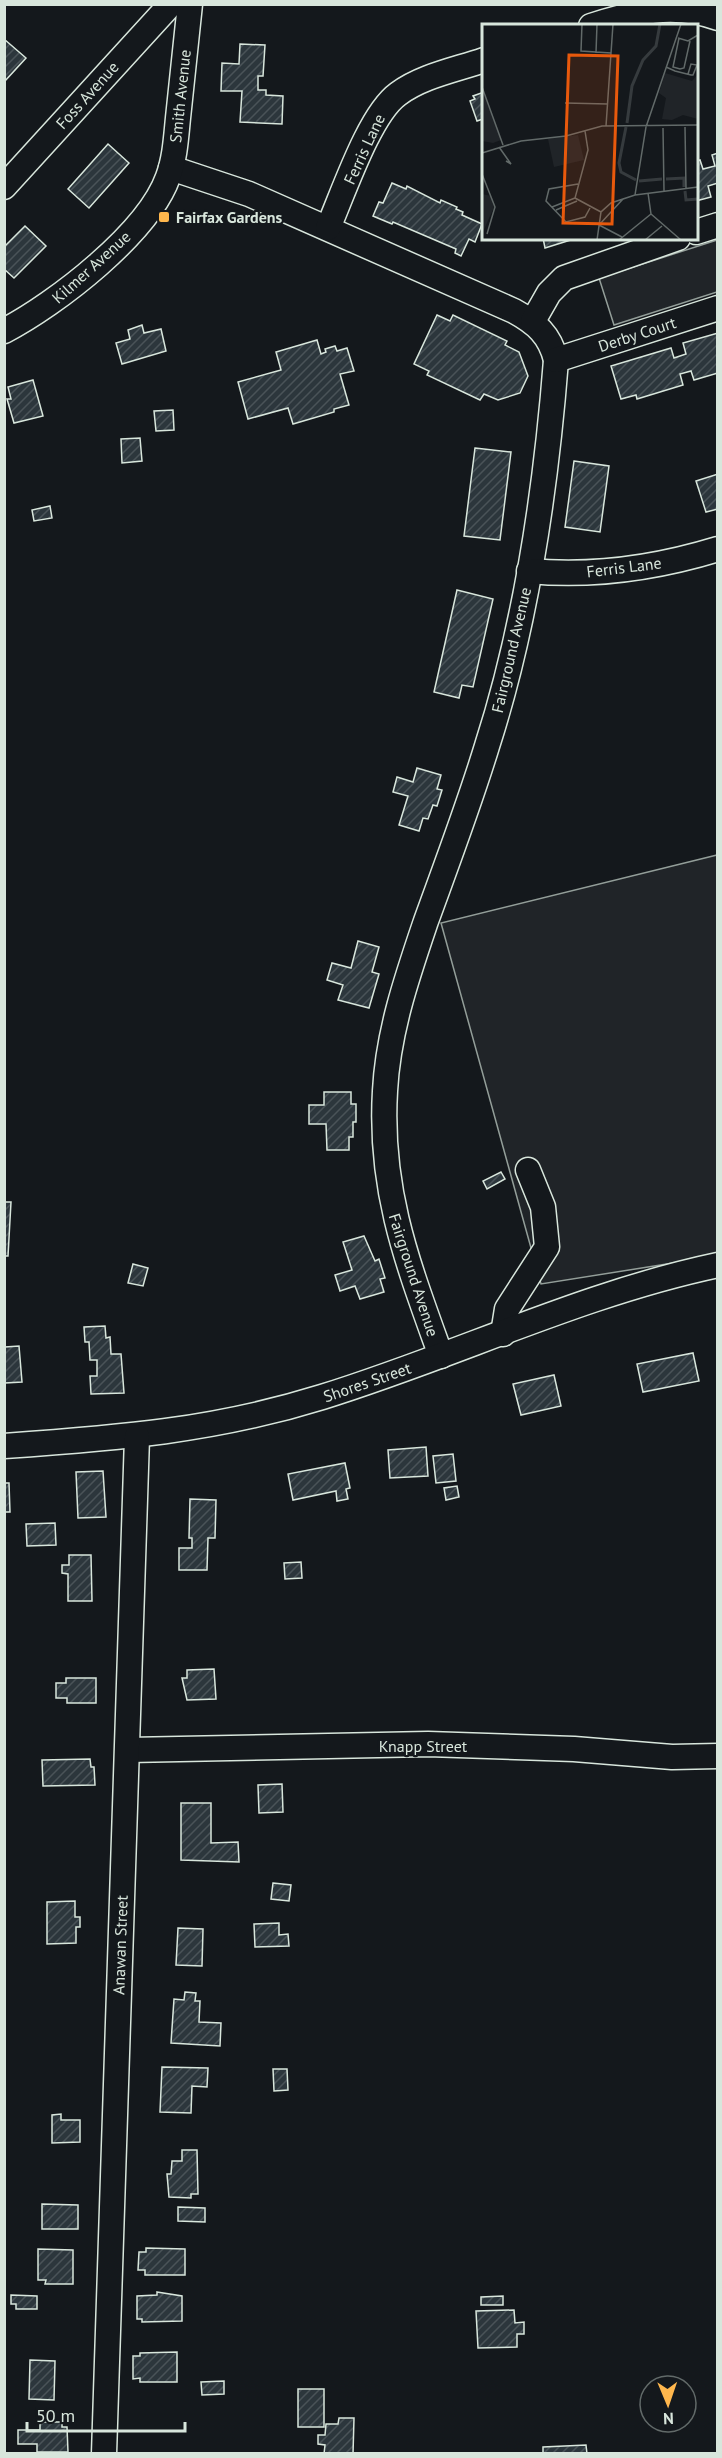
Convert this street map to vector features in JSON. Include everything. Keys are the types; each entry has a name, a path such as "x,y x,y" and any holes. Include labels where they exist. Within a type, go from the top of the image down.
{"street":[{"name":"Foss Avenue","path":"4,187 171,4"},
{"name":"Smith Avenue","path":"167,178 190,4"},
{"path":"597,24 636,11 660,8 684,9 717,18"},
{"name":"Ferris Lane","path":"328,228 375,121 386,104 414,84 482,60"},
{"path":"167,178 249,194 532,321 548,338 556,360"},
{"name":"Kilmer Avenue","path":"4,331 36,314 120,243 145,216 167,178"},
{"path":"698,231 717,225"},
{"path":"532,321 549,293 564,278 672,240"},
{"name":"Derby Court","path":"556,360 717,308"},
{"name":"Fairground Avenue","path":"441,1356 402,1246 390,1198 384,1133 390,1040 405,981 495,722 529,571 556,360"},
{"name":"Ferris Lane","path":"529,571 568,573 622,570 717,549"},
{"path":"502,1334 507,1309 547,1247 543,1207 528,1170"},
{"name":"Shores Street","path":"4,1446 137,1437 224,1424 272,1412 441,1356 601,1296 717,1265"},
{"name":"Anawan Street","path":"104,2454 137,1437"},
{"name":"Knapp Street","path":"128,1750 428,1744 574,1749 672,1757 717,1756"}],"shaded area":[{"path":"717,240 717,292 614,325 599,278"},
{"path":"717,855 717,1256 541,1284 441,923"}],"building":[{"path":"4,39 26,58 4,82"},
{"path":"240,44 265,45 263,76 258,76 258,90 266,90 266,95 283,96 282,124 240,122 242,91 221,91 222,63 239,64"},
{"path":"482,93 482,119 477,121 470,101 475,99 473,96"},
{"path":"108,144 129,163 89,208 68,189"},
{"path":"718,153 718,183 708,186 711,197 698,200 698,160 700,160 703,169 715,166 712,155"},
{"path":"392,183 406,189 407,186 440,203 441,200 457,207 456,209 463,212 462,215 482,224 475,242 469,239 461,256 455,253 456,249 393,222 392,224 373,216 379,202 383,203"},
{"path":"25,226 46,246 14,278 4,269 4,247"},
{"path":"543,240 571,240 545,248"},
{"path":"437,315 450,321 453,315 507,341 505,345 519,352 528,376 520,393 498,400 484,394 480,400 427,375 429,371 414,364"},
{"path":"142,325 144,333 161,329 166,351 122,364 116,343 130,339 128,330"},
{"path":"718,333 718,373 694,380 691,371 680,374 683,385 637,399 636,395 621,399 611,366 671,348 674,358 686,354 683,343"},
{"path":"317,340 321,354 326,352 325,349 335,346 337,351 347,348 354,371 340,374 349,405 334,409 334,412 293,424 288,408 248,419 238,382 281,370 276,352"},
{"path":"33,380 43,416 14,423 7,399 11,399 8,387"},
{"path":"173,410 174,430 156,431 154,411"},
{"path":"140,438 142,461 122,463 121,439"},
{"path":"475,448 511,452 500,540 464,536"},
{"path":"574,461 609,466 600,532 565,527"},
{"path":"718,474 718,509 706,512 696,481"},
{"path":"50,506 52,518 34,521 32,510"},
{"path":"457,590 493,599 473,687 462,685 459,698 434,692"},
{"path":"417,768 441,775 437,789 442,790 437,806 433,805 428,819 423,818 419,831 399,825 408,796 393,792 397,777 413,782"},
{"path":"358,941 379,947 372,972 379,974 369,1008 338,1000 343,985 327,980 332,963 351,968"},
{"path":"324,1092 351,1092 351,1104 356,1104 356,1122 353,1122 353,1137 349,1137 349,1150 327,1150 326,1124 309,1124 309,1105 324,1105"},
{"path":"501,1172 505,1179 487,1189 483,1181"},
{"path":"4,1202 11,1202 8,1256 4,1256"},
{"path":"364,1236 375,1261 379,1259 385,1278 380,1279 384,1292 360,1299 355,1286 340,1291 335,1275 352,1270 343,1242"},
{"path":"133,1264 148,1268 143,1286 128,1283"},
{"path":"105,1326 106,1338 110,1337 111,1354 121,1354 124,1393 91,1394 90,1376 97,1376 97,1360 90,1360 89,1342 85,1342 84,1327"},
{"path":"19,1346 22,1382 5,1383 4,1386 5,1347"},
{"path":"693,1353 699,1381 643,1392 637,1364"},
{"path":"554,1375 561,1406 521,1415 513,1384"},
{"path":"426,1447 428,1476 390,1478 388,1450"},
{"path":"453,1454 456,1481 436,1483 433,1456"},
{"path":"345,1463 350,1488 346,1489 348,1499 337,1501 336,1491 293,1500 288,1474"},
{"path":"103,1471 106,1517 78,1518 76,1472"},
{"path":"4,1483 9,1483 10,1512 4,1512"},
{"path":"457,1486 459,1497 446,1500 444,1488"},
{"path":"190,1499 216,1500 215,1538 208,1538 207,1570 179,1570 179,1548 192,1548 192,1538 189,1538"},
{"path":"55,1523 56,1545 27,1546 26,1524"},
{"path":"69,1555 91,1555 92,1601 68,1601 68,1574 62,1573 62,1565 69,1565"},
{"path":"301,1562 302,1578 285,1579 284,1563"},
{"path":"214,1669 216,1699 187,1700 182,1678 187,1678 187,1670"},
{"path":"66,1678 96,1678 96,1703 67,1703 67,1698 56,1698 56,1683 66,1683"},
{"path":"90,1759 91,1767 94,1767 95,1785 43,1786 42,1760"},
{"path":"282,1784 283,1812 259,1813 258,1785"},
{"path":"181,1803 211,1803 211,1843 238,1842 239,1862 181,1860"},
{"path":"273,1883 291,1885 289,1901 271,1899"},
{"path":"75,1901 75,1917 80,1917 80,1927 76,1927 76,1943 47,1944 47,1902"},
{"path":"279,1923 279,1935 288,1934 289,1946 255,1947 254,1924"},
{"path":"178,1928 203,1929 202,1966 176,1965"},
{"path":"185,1992 196,1993 195,2001 200,2001 199,2022 221,2023 220,2046 171,2043 174,1999 184,2000"},
{"path":"162,2067 208,2068 207,2087 192,2086 191,2113 160,2112"},
{"path":"273,2069 287,2069 288,2090 274,2091"},
{"path":"61,2114 61,2120 80,2120 80,2142 52,2143 52,2115"},
{"path":"182,2150 197,2150 198,2194 191,2194 191,2198 169,2197 167,2174 171,2174 172,2161 182,2161"},
{"path":"42,2204 78,2205 78,2229 42,2229"},
{"path":"178,2207 205,2208 205,2222 178,2221"},
{"path":"146,2248 185,2249 185,2275 145,2275 145,2270 138,2270 139,2252 146,2252"},
{"path":"38,2249 73,2250 73,2284 45,2284 46,2280 38,2280"},
{"path":"157,2292 182,2296 182,2321 142,2322 142,2319 137,2319 137,2296 157,2295"},
{"path":"11,2295 37,2296 37,2309 16,2309 16,2304 11,2304"},
{"path":"503,2296 503,2305 481,2305 481,2297"},
{"path":"514,2310 515,2323 524,2322 524,2334 517,2334 517,2347 478,2348 476,2311"},
{"path":"177,2352 177,2382 140,2382 140,2378 133,2379 133,2356 140,2356 140,2353"},
{"path":"30,2360 55,2361 54,2400 29,2399"},
{"path":"224,2381 224,2394 202,2395 201,2382"},
{"path":"298,2389 324,2389 324,2427 298,2427"},
{"path":"339,2418 354,2418 353,2454 324,2454 325,2445 318,2444 318,2435 325,2435 326,2424 338,2424"},
{"path":"40,2422 62,2422 62,2427 67,2427 68,2452 37,2452 37,2444 18,2444 18,2430 40,2430"},
{"path":"586,2445 587,2454 543,2454 543,2447"}],"place":[{"name":"Fairfax Gardens","path":"164,217"}]}
